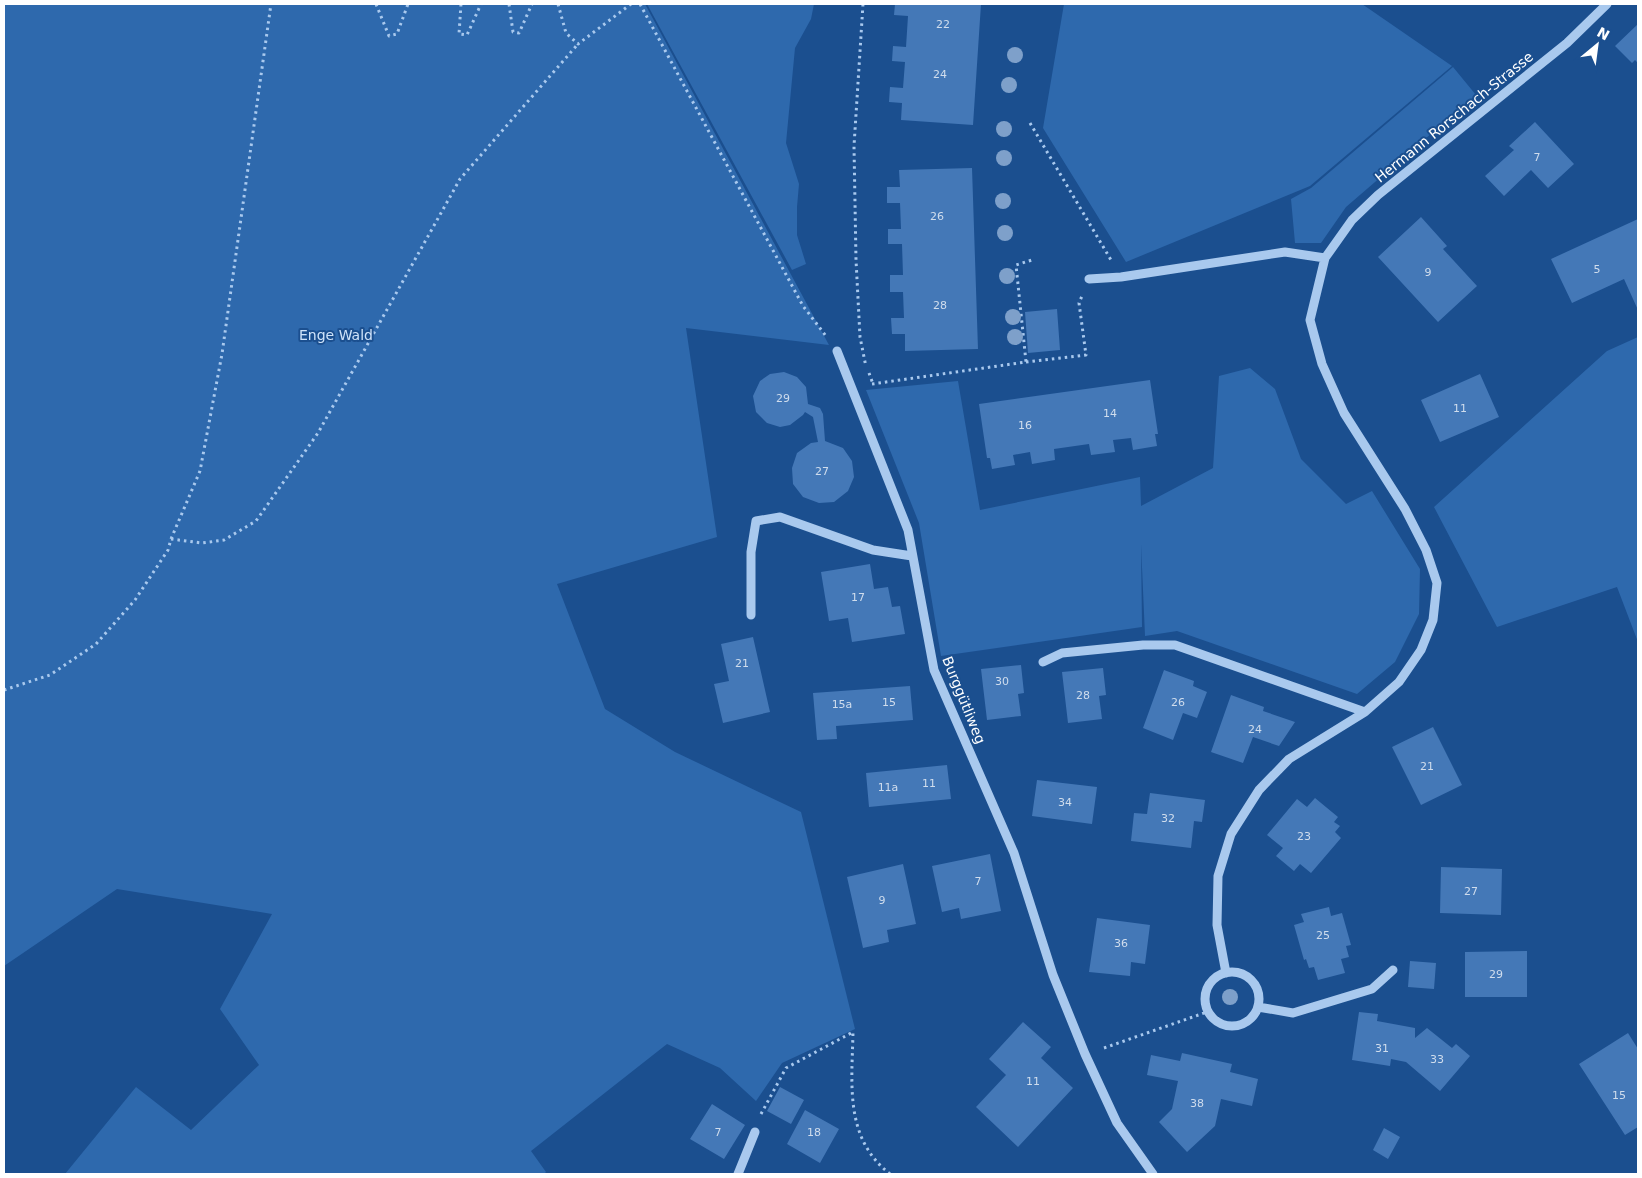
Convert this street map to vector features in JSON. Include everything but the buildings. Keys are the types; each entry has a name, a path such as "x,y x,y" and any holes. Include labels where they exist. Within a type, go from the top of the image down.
{"street":[{"name":"Hermann Rorschach-Strasse","path":"1226,973 1217,925 1218,876 1231,834 1259,790 1289,760 1365,712 1399,682 1420,650 1433,620 1437,583 1426,550 1405,508 1344,413 1322,364 1310,320 1325,258 1352,220 1378,195 1567,43 1607,4"},
{"path":"1089,279 1121,277 1285,252 1325,258"},
{"name":"Burggütliweg","path":"837,351 908,530 934,670 1014,853 1053,975 1085,1054 1117,1124 1153,1174"},
{"path":"751,615 751,552 756,521 780,517 873,550 912,556"},
{"path":"1043,662 1062,653 1143,645 1175,645 1365,712"},
{"path":"1258,1007 1293,1013 1372,989 1393,970"},
{"path":"1236,972 1245,975 1257,989 1260,998 1258,1007 1254,1016 1248,1022 1230,1027 1220,1024 1212,1019 1204,1004 1207,987 1212,980 1226,973 1236,972"},
{"path":"738,1174 755,1132"}],"path":[{"path":"4,690 50,675 96,644 135,600 168,550 200,471 222,354 271,4"},
{"path":"376,4 389,36 397,34 408,4"},
{"path":"461,4 459,34 466,35 481,4"},
{"path":"509,4 513,32 519,33 532,4"},
{"path":"558,4 566,33 578,44"},
{"path":"171,539 202,543 224,540 256,521 318,433 460,178 578,44 631,4"},
{"path":"640,4 803,306 837,351"},
{"path":"863,4 854,146 856,260 860,337 866,365 873,384"},
{"path":"1030,123 1121,277"},
{"path":"1026,362 1016,265 1032,260"},
{"path":"852,387 1086,355 1079,303 1089,279"},
{"path":"1085,1054 1207,1012"},
{"path":"755,1132 760,1114 786,1068 853,1032 852,1102 862,1142 879,1166 890,1174"}],"green space":[{"name":"Enge Wald","path":"4,4 645,4 829,345 686,328 717,537 557,584 605,709 675,752 801,812 855,1029 782,1063 756,1101 720,1068 667,1044 531,1151 546,1172 544,1174 65,1174 136,1087 191,1130 259,1065 220,1009 272,914 117,889 4,966"},
{"path":"647,4 814,4 811,19 795,48 786,143 799,184 797,235 806,264 792,270"},
{"path":"1064,4 1362,4 1452,66 1310,186 1126,262 1043,128"},
{"path":"1453,67 1476,95 1346,207 1321,243 1295,243 1291,199 1311,188"},
{"path":"1638,337 1638,642 1617,587 1497,627 1434,507 1607,351"},
{"path":"1250,368 1275,389 1301,459 1346,504 1372,491 1420,569 1419,614 1395,662 1357,694 1177,631 1145,636 1141,544 1142,627 941,656 919,523 866,390 958,381 980,510 1140,477 1141,506 1213,468 1219,376"}]}
